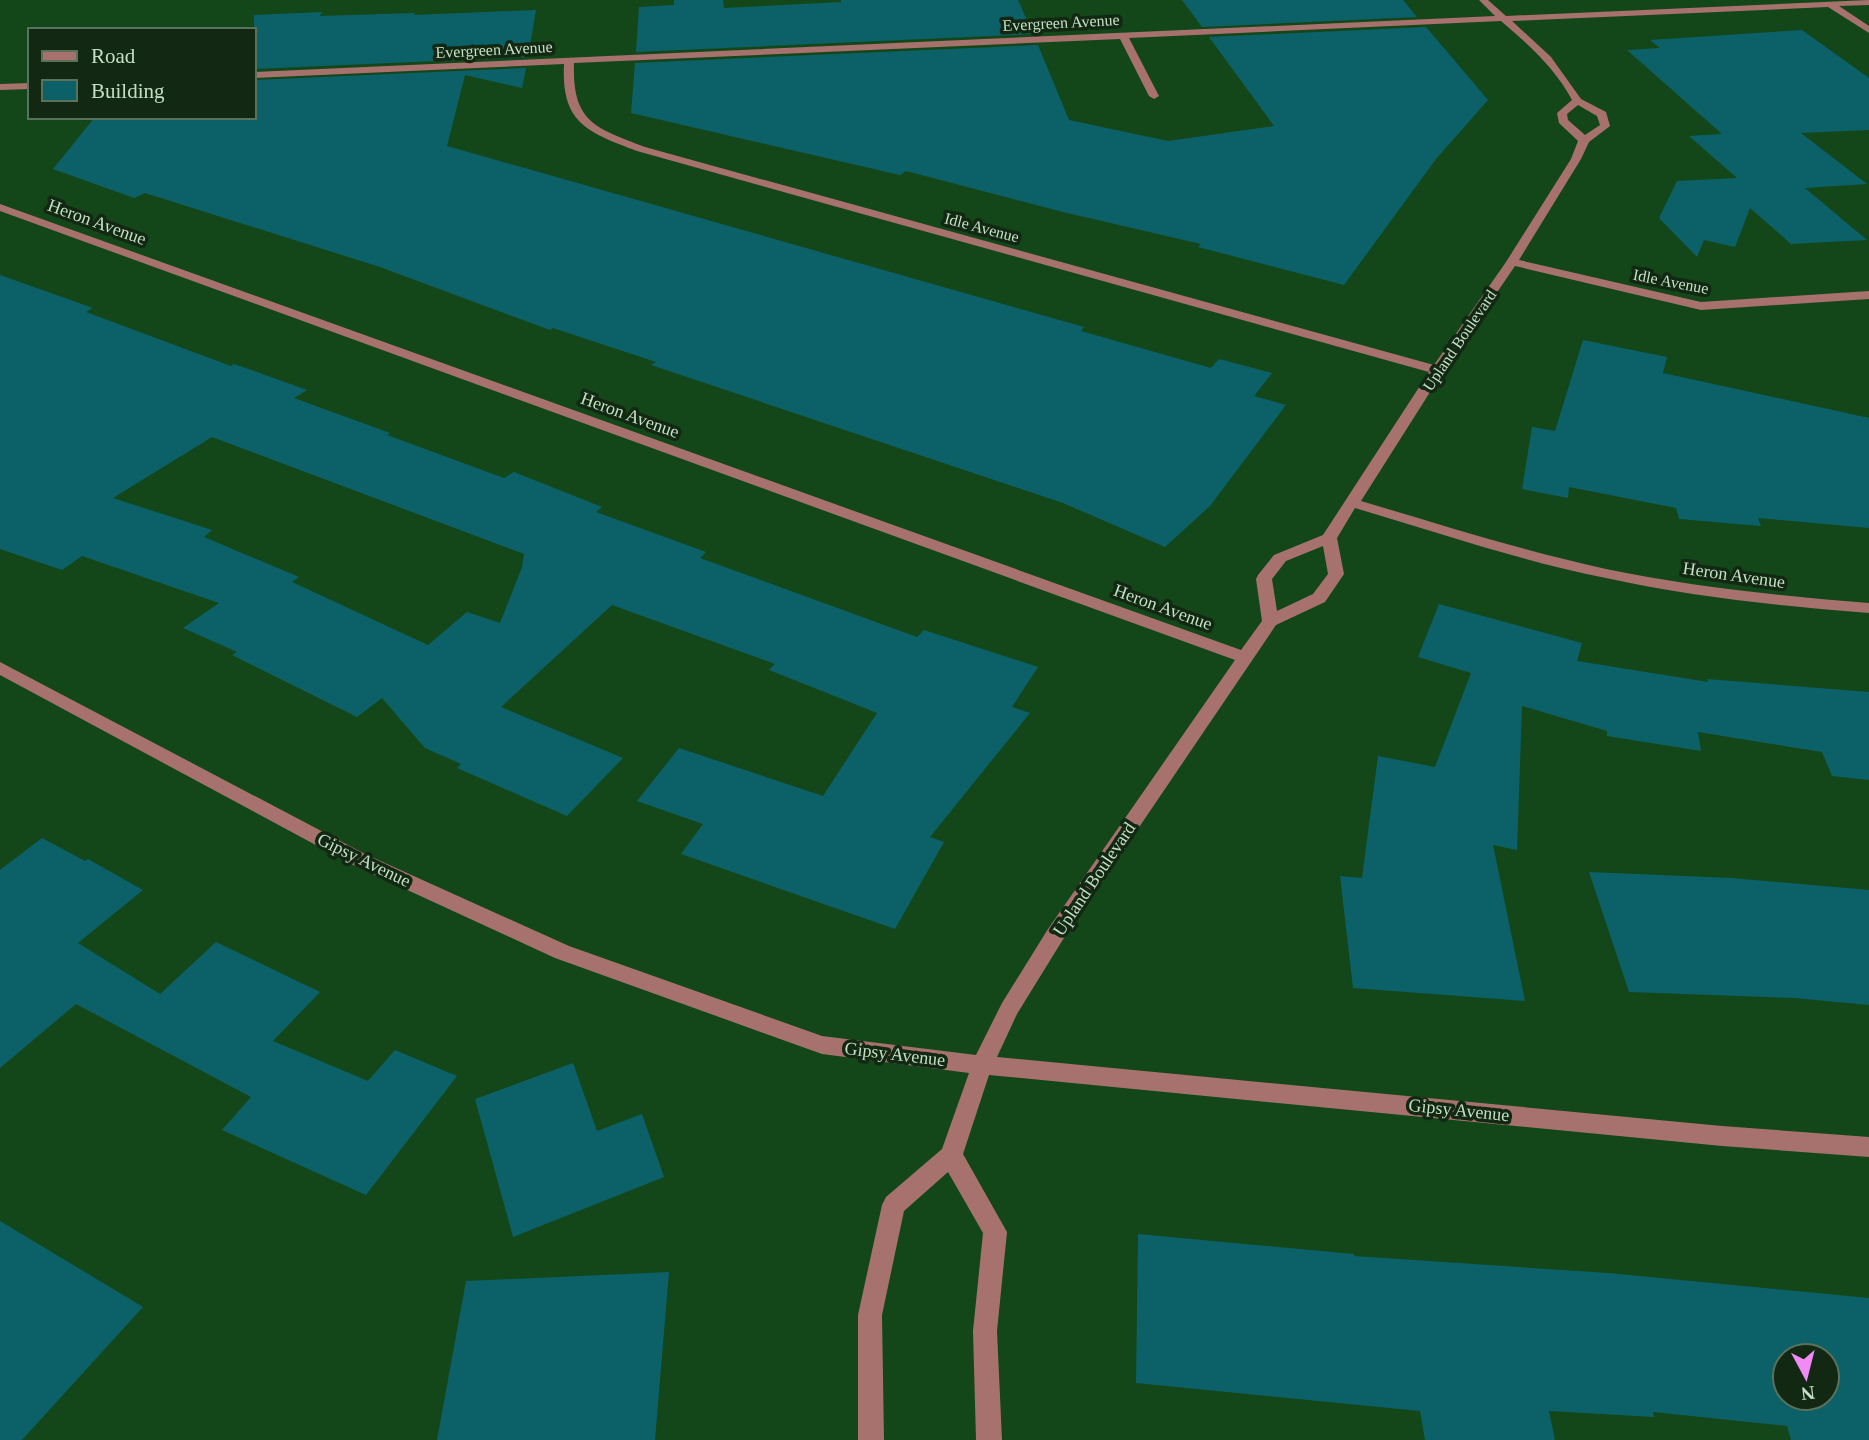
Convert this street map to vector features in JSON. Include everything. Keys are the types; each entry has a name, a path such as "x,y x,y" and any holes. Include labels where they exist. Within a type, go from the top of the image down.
{"street":[{"name":"Upland Boulevard","path":"1329,538 1437,370 1512,262 1576,159 1584,140 1605,126 1602,114 1577,101 1572,89 1544,56 1483,0"},
{"name":"Evergreen Avenue","path":"256,75 1869,2"},
{"path":"1829,4 1869,30"},
{"path":"1123,35 1154,96"},
{"name":"Idle Avenue","path":"569,62 569,96 577,113 603,134 641,149 1437,370"},
{"path":"0,87 28,86"},
{"path":"1577,101 1562,113 1563,121 1584,140"},
{"name":"Heron Avenue","path":"0,207 1246,658"},
{"name":"Idle Avenue","path":"1512,262 1702,306 1869,295"},
{"name":"Heron Avenue","path":"1353,503 1568,565 1647,582 1720,594 1869,608"},
{"path":"1329,538 1336,574 1319,598 1270,621 1264,579 1280,558 1329,538"},
{"name":"Upland Boulevard","path":"871,1440 870,1315 894,1205 951,1155 982,1065 1009,1009 1055,935 1270,621"},
{"name":"Gipsy Avenue","path":"0,668 358,859 562,952 822,1045 982,1065 1708,1135 1869,1147"},
{"path":"951,1155 995,1231 985,1331 989,1440"}],"building":[{"path":"674,0 723,0 724,8 841,0 1018,0 1033,34 636,52 639,7 674,5"},
{"path":"1182,0 1403,0 1417,17 1202,27"},
{"path":"536,10 528,57 256,69 254,15 322,12 320,16 415,13 414,15"},
{"path":"1426,27 1488,100 1436,159 1344,285 1198,247 1201,244 906,171 900,175 631,113 635,63 1038,45 1069,120 1168,141 1274,126 1209,37"},
{"path":"1802,30 1869,78 1869,130 1801,133 1867,184 1805,188 1867,240 1791,244 1750,208 1735,247 1704,240 1697,257 1659,218 1677,181 1737,178 1689,136 1722,134 1627,50 1660,48 1650,40"},
{"path":"526,68 522,88 465,75 447,146 1084,327 1081,331 1211,368 1219,359 1272,373 1254,396 1286,405 1210,506 1165,547 1063,503 651,365 656,362 553,328 550,330 380,267 145,193 134,198 53,169 93,119 256,119 256,80"},
{"path":"0,275 93,308 86,312 231,366 234,364 307,390 294,398 390,433 387,435 504,478 514,472 602,507 596,512 706,552 700,558 917,637 924,630 1038,667 1012,707 1030,713 930,837 944,842 895,929 681,854 703,824 637,801 679,748 823,796 877,713 769,670 775,664 612,605 501,707 623,758 567,816 457,768 461,764 425,748 382,698 357,717 232,655 237,652 183,628 219,603 82,556 62,570 0,549","holes":["212,437 524,554 522,567 500,623 467,612 428,645 292,582 299,577 204,537 212,530 113,498"]},
{"path":"1583,340 1667,357 1663,373 1869,418 1869,528 1758,518 1761,526 1679,519 1676,508 1569,487 1568,498 1522,489 1532,427 1555,431"},
{"path":"1439,604 1582,643 1577,661 1708,682 1707,679 1869,692 1869,780 1832,776 1822,752 1698,732 1701,751 1607,736 1607,731 1522,706 1517,850 1493,845 1525,1001 1353,988 1340,876 1362,878 1378,756 1435,767 1471,673 1418,657"},
{"path":"42,838 85,861 88,859 143,890 78,943 160,994 216,942 320,992 273,1041 368,1081 395,1050 457,1076 366,1195 222,1130 251,1097 76,1004 0,1068 0,870"},
{"path":"1589,872 1731,878 1869,890 1869,1005 1795,998 1629,992"},
{"path":"573,1063 597,1131 642,1114 664,1177 513,1237 475,1099"},
{"path":"0,1221 143,1307 22,1440 0,1440"},
{"path":"1138,1234 1354,1256 1608,1273 1869,1298 1869,1440 1791,1440 1787,1426 1653,1412 1654,1417 1549,1411 1555,1440 1425,1440 1420,1411 1136,1383"},
{"path":"669,1272 655,1440 437,1440 466,1281"}]}
